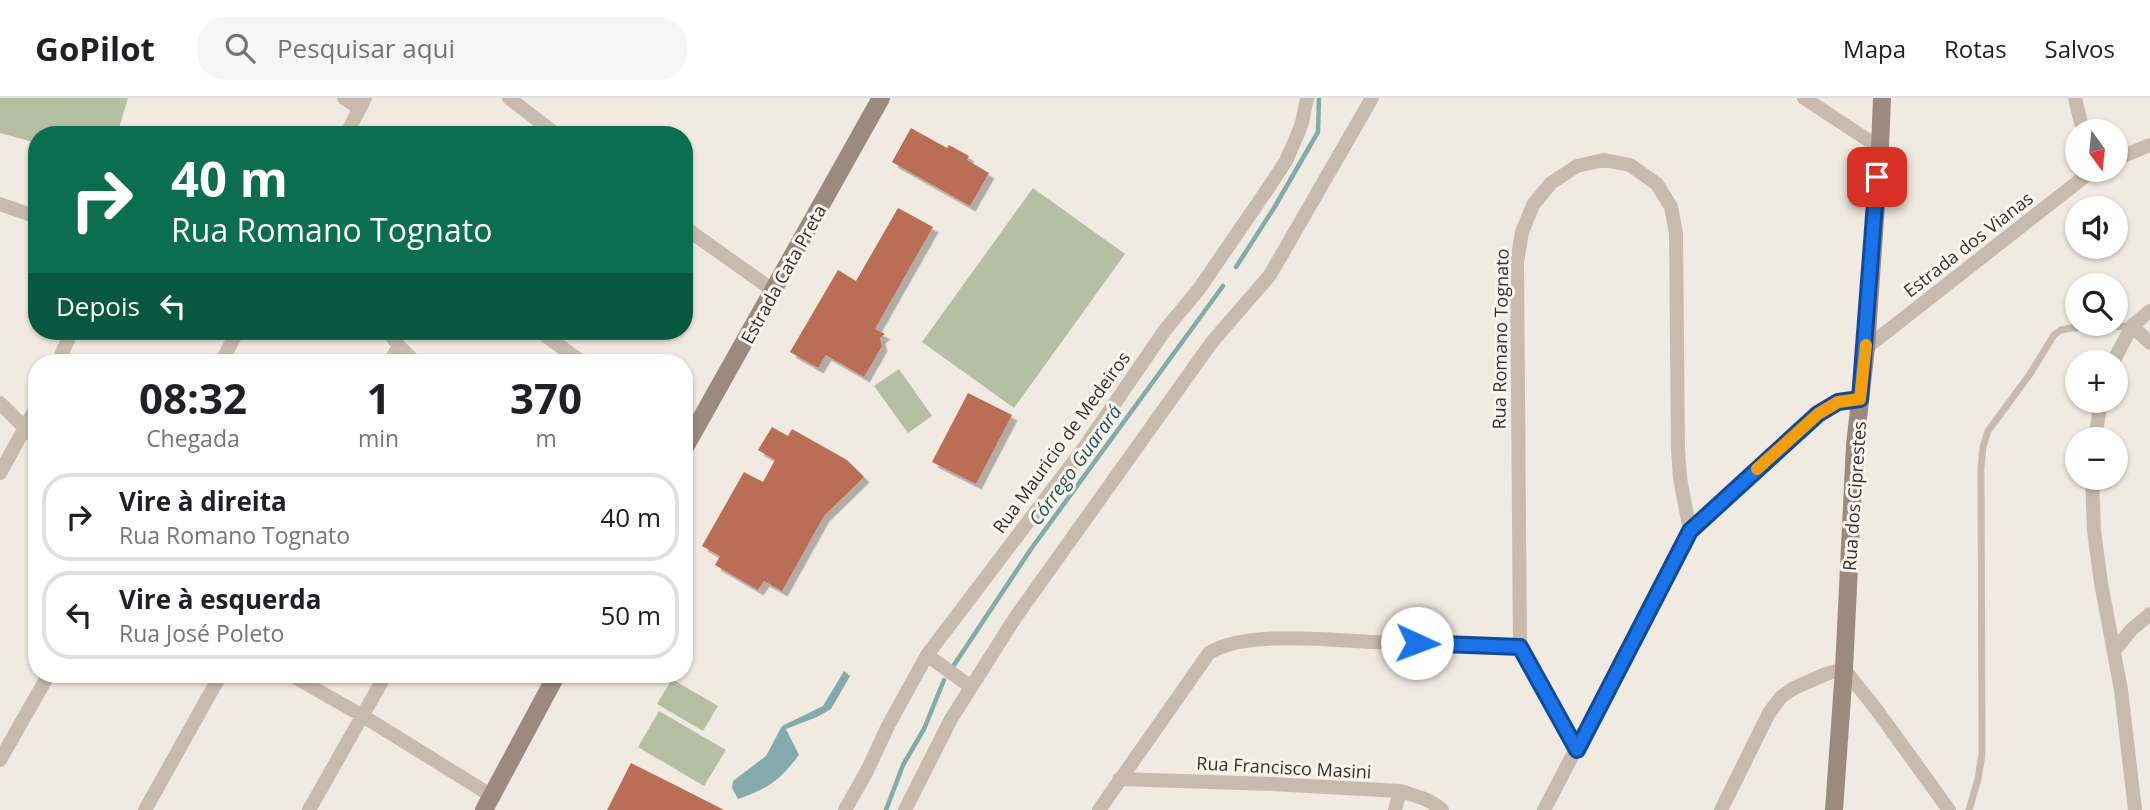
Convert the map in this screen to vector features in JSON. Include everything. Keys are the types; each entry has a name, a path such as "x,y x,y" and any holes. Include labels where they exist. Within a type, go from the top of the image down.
{"street":[{"path":"344,98 362,103 350,126"},
{"path":"509,98 546,126"},
{"name":"Estrada Cata Preta","path":"693,430 881,98"},
{"name":"Rua Mauricio de Medeiros","path":"845,810 928,655 1076,459 1166,330 1199,289 1286,160 1302,123 1307,98"},
{"path":"905,810 951,719 1015,618 1212,342 1270,275 1371,98"},
{"path":"1804,98 1880,148"},
{"name":"Rua dos Ciprestes","path":"1834,810 1855,445 1866,348 1882,98"},
{"path":"2075,98 2080,119"},
{"path":"2128,154 2150,145"},
{"name":"Rua Romano Tognato","path":"1577,750 1520,647 1517,262 1522,232 1533,205 1551,183 1577,166 1604,160 1630,165 1657,184 1671,207 1676,233 1678,459 1690,531"},
{"name":"Estrada dos Vianas","path":"1866,348 2077,182"},
{"path":"0,204 28,213"},
{"path":"693,232 774,291"},
{"path":"2119,350 2132,326 2150,311"},
{"path":"2132,326 2150,343"},
{"path":"395,340 407,354"},
{"path":"552,340 571,354"},
{"path":"394,354 399,346"},
{"path":"1544,810 1690,531 1818,414 1838,402 1860,399"},
{"path":"0,403 26,429"},
{"path":"0,472 28,425"},
{"path":"2092,490 2094,531 2123,702 2135,810"},
{"path":"2115,650 2131,629 2150,614"},
{"path":"1099,810 1209,653 1221,646 1289,639 1520,647"},
{"path":"928,655 971,687"},
{"path":"1721,810 1769,713 1781,697 1794,688 1844,669 1949,810"},
{"path":"0,760 44,683"},
{"path":"145,810 216,683"},
{"path":"305,683 363,716 490,805 552,683"},
{"path":"309,810 381,683"},
{"name":"Rua Francisco Masini","path":"1119,779 1400,792 1419,796 1442,810"},
{"path":"1395,810 1400,792"}],"lane":[{"path":"1969,810 1982,754 1981,468 1988,431 2030,374 2054,335 2071,328 2132,326"}],"green space":[{"path":"0,98 128,98 120,126 28,126 28,141 0,133"},
{"path":"1033,188 1125,254 1014,408 922,342"},
{"path":"899,369 932,416 908,433 874,386"},
{"path":"670,683 679,683 718,706 703,731 657,704"},
{"path":"659,711 726,750 704,786 638,747"}],"water":[{"path":"844,671 850,676 831,709 786,729 799,755 792,764 773,783 738,799 732,788 733,781 766,756 782,726 823,706"}],"building":[{"path":"911,128 947,148 949,145 969,156 967,160 989,173 970,206 892,162"},
{"path":"898,208 933,227 875,329 885,334 880,338 882,346 864,377 826,355 818,368 790,352 838,270 856,281"},
{"path":"968,393 1012,415 976,484 932,462"},
{"path":"772,427 788,436 792,429 847,460 864,477 824,516 782,591 764,581 758,590 715,565 720,556 702,546 744,472 763,482 775,460 758,450"},
{"path":"631,763 671,783 724,810 607,810"}],"waterway":[{"name":"Córrego Guarará","path":"1236,267 1318,132 1319,98"},
{"name":"Córrego Guarará","path":"954,665 1031,549 1223,286"},
{"name":"Córrego Guarará","path":"886,810 903,765 924,729 944,680"}],"slow traffic":[{"path":"1757,469 1818,414 1838,402 1860,399 1866,345"}],"route":[{"path":"1417,643 1520,647 1577,750 1690,531 1818,414 1838,402 1860,399 1877,177"}]}
